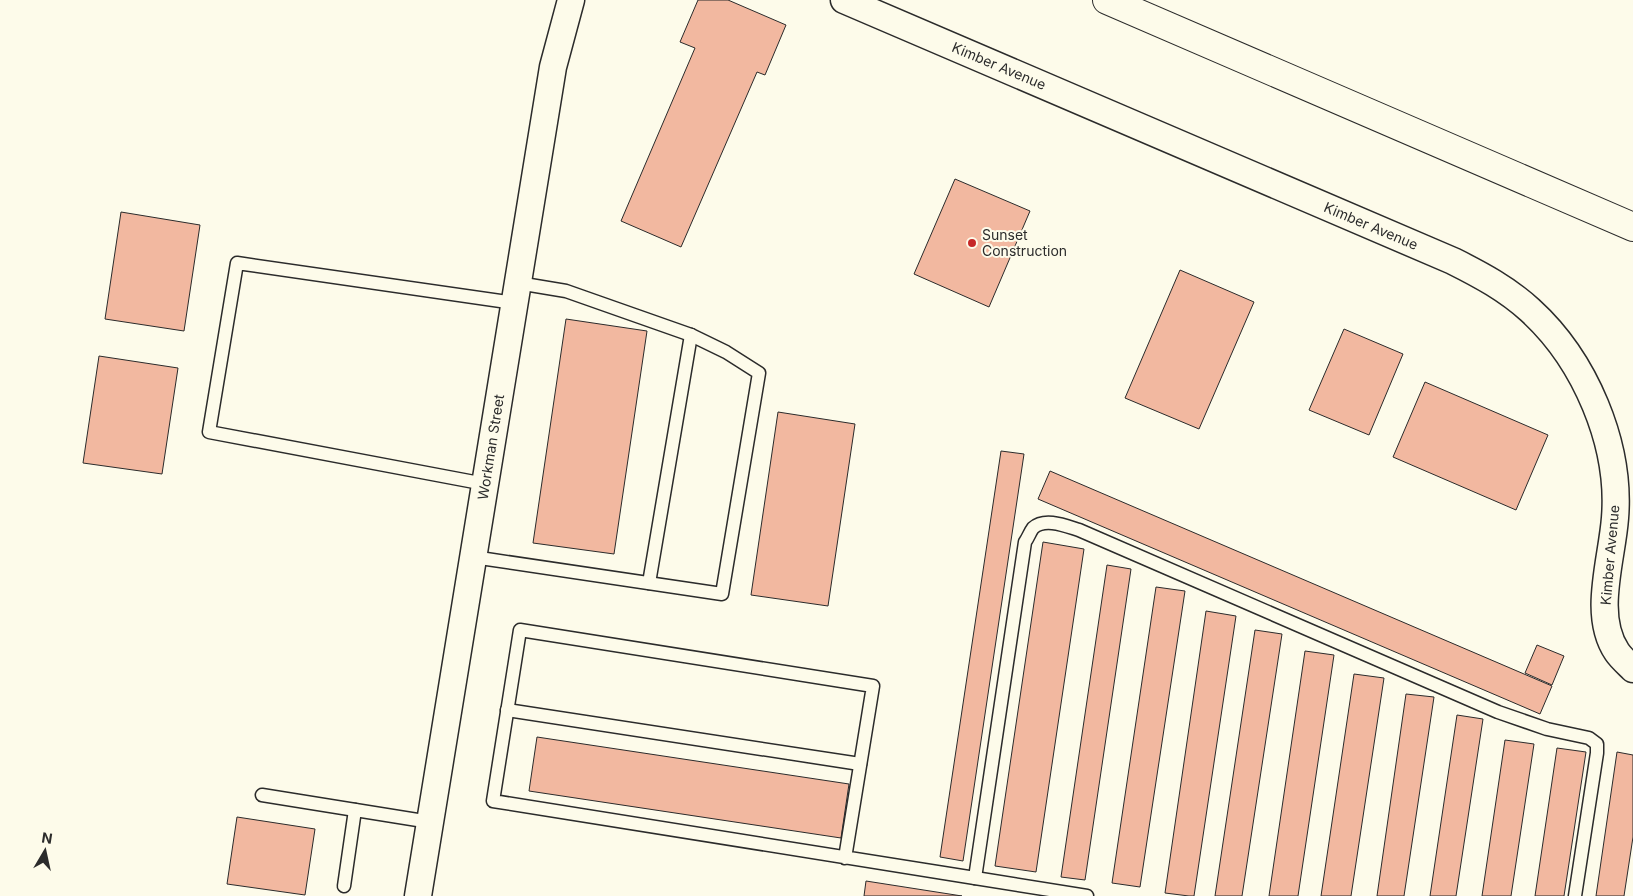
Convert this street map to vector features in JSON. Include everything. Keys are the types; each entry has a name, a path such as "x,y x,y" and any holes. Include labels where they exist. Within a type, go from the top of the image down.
{"highway":[{"path":"1107,0 1633,227"}],"street":[{"name":"Workman Street","path":"418,896 553,67 571,0"},
{"name":"Kimber Avenue","path":"844,0 1454,261 1494,282 1530,310 1561,344 1586,383 1605,430 1614,475 1615,517 1604,606 1607,630 1610,637 1617,652 1633,669"}],"lane":[{"path":"473,558 722,594 759,373 726,352 691,335 566,291 516,293 237,263 209,432 485,484"},
{"path":"648,583 691,335"},
{"path":"974,878 1025,542 1034,528 1045,523 1060,524 1079,530 1498,712 1547,729 1589,738 1597,744 1597,753 1575,896"},
{"path":"845,858 873,686 520,630 493,801 845,858 1088,896"},
{"path":"507,710 860,764"},
{"path":"262,795 430,822"},
{"path":"344,886 355,810"}],"building":[{"path":"698,0 728,0 786,25 765,75 757,72 681,247 621,221 695,48 680,42"},
{"name":"Sunset Construction","path":"955,179 1030,211 989,307 914,274"},
{"path":"121,212 200,225 184,331 105,319"},
{"path":"1180,270 1254,302 1199,429 1125,398"},
{"path":"566,319 647,331 614,554 533,543"},
{"path":"1344,329 1403,354 1369,435 1309,410"},
{"path":"99,356 178,368 162,474 83,463"},
{"path":"1425,382 1548,435 1516,510 1393,457"},
{"path":"778,412 855,424 828,606 751,595"},
{"path":"1001,451 1024,454 963,861 940,857"},
{"path":"1050,471 1552,686 1540,714 1038,499"},
{"path":"1043,542 1084,549 1036,872 995,866"},
{"path":"1107,565 1131,569 1085,880 1061,877"},
{"path":"1156,587 1185,591 1140,887 1112,883"},
{"path":"1206,611 1236,616 1194,896 1189,896 1165,893"},
{"path":"1255,630 1282,634 1242,896 1215,896"},
{"path":"1537,645 1564,656 1552,685 1525,673"},
{"path":"1305,651 1334,655 1298,896 1269,896"},
{"path":"1354,674 1384,678 1351,896 1321,896"},
{"path":"1406,694 1434,697 1404,896 1377,896"},
{"path":"1457,715 1483,719 1456,896 1430,896"},
{"path":"537,737 849,784 841,838 529,791"},
{"path":"1505,740 1534,744 1511,896 1482,896"},
{"path":"1557,748 1586,752 1564,896 1535,896"},
{"path":"1617,752 1633,755 1633,837 1624,896 1596,896"},
{"path":"237,817 315,829 305,895 227,884"},
{"path":"866,881 962,896 864,896"}],"place":[{"name":"Sunset Construction","path":"972,243"}]}
